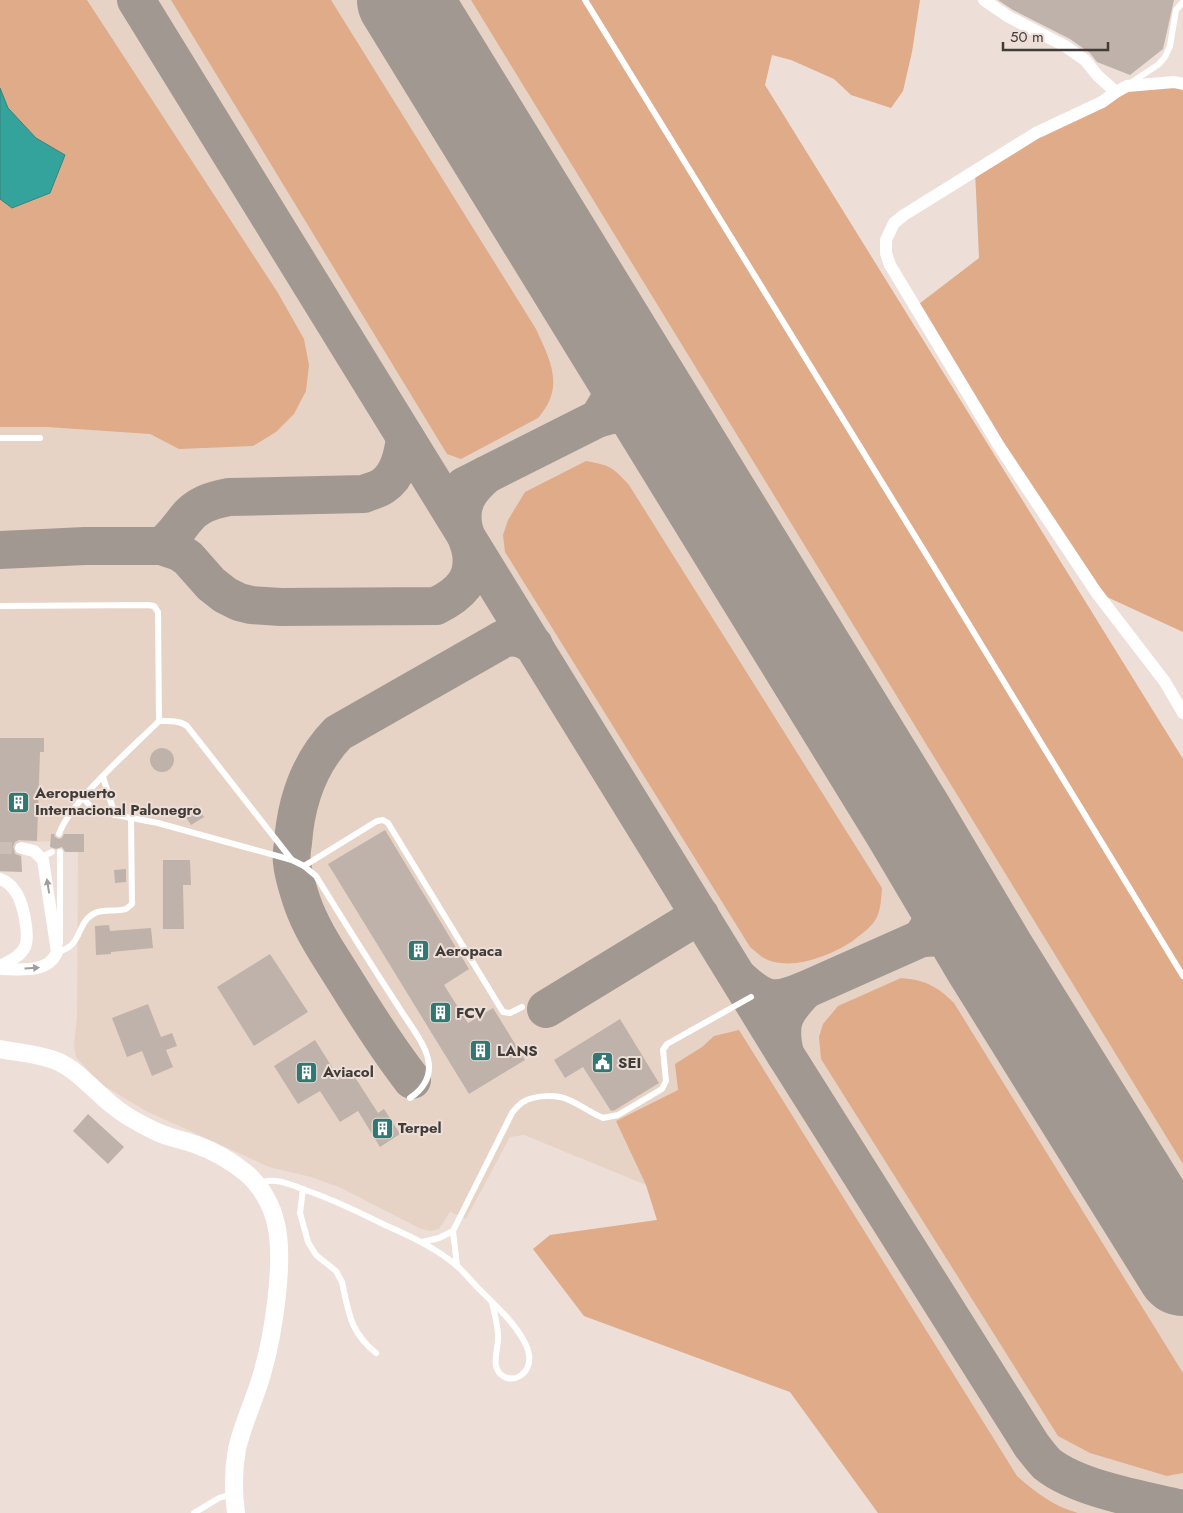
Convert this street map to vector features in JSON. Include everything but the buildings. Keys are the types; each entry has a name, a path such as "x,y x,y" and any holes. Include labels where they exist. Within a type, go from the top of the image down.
{"street":[{"path":"984,0 1009,17 1065,46 1085,60 1098,76 1122,89"},
{"path":"1183,84 1174,82 1122,89 1102,102 1036,133 904,215 894,223 886,240 886,254 890,265 999,446 1096,592 1166,682 1183,713"},
{"path":"0,967 39,968 51,962 57,952 45,866 46,854 21,848"},
{"path":"0,879 17,892 24,914 27,940 25,948 20,955 0,967"},
{"path":"0,1049 43,1057 58,1062 72,1070 112,1106 132,1118 158,1132 198,1145 217,1154 247,1174 256,1183 271,1208 279,1240 276,1295 271,1336 263,1373 237,1450 234,1476 236,1513"}],"lane":[{"path":"585,0 1183,976"},
{"path":"1122,89 1159,64 1165,57 1170,46 1176,10 1183,2"},
{"path":"0,438 40,438"},
{"path":"0,606 148,605 154,606 158,612 159,721 83,798 69,816 59,834"},
{"path":"159,721 182,722 187,726 292,860"},
{"path":"103,777 116,815"},
{"path":"83,798 90,806 100,812 180,828 292,860 304,866 316,876 412,1029 428,1058 429,1069 427,1079 419,1092 410,1098"},
{"path":"57,952 72,945 86,920 94,914 122,910 130,907 132,904 131,818"},
{"path":"304,866 377,821 383,820 388,823 504,1012 510,1013 522,1007"},
{"path":"57,952 61,941 60,852"},
{"path":"457,1266 453,1231 512,1113 524,1101 533,1098 566,1098 603,1118 618,1115 662,1089 666,1081 663,1050 667,1044 751,997"},
{"path":"256,1183 276,1181 329,1198 422,1242 457,1266 492,1302 517,1330 530,1352 528,1367 519,1377 513,1379 502,1375 496,1367 498,1335 492,1302"},
{"path":"303,1189 300,1213 308,1242 316,1256 339,1276 353,1325 364,1343 376,1353"},
{"path":"422,1242 439,1238 453,1231"},
{"path":"194,1513 219,1498 234,1493"}],"shaded area":[{"name":"Aeropuerto Internacional Palonegro","path":"0,0 712,0 1183,759 1183,1513 878,1513 790,1392 584,1316 533,1249 550,1235 657,1220 646,1185 524,1135 510,1137 466,1219 450,1212 439,1229 431,1231 421,1229 341,1188 311,1177 269,1167 146,1111 99,1083 76,1057 74,1046 77,1015 78,841 21,842 22,872 0,872"},
{"path":"0,0 87,0 278,293 304,339 309,365 306,391 294,414 276,432 253,446 179,449 150,434 47,427 0,427"},
{"path":"171,0 331,0 536,329 553,374 551,396 538,418 461,459 447,454"},
{"path":"471,0 920,0 912,52 903,91 891,108 851,95 834,79 791,60 772,55 765,85 1183,759 1183,1164"},
{"path":"1183,84 1183,632 1096,592 915,307 979,258 975,170 1116,92"},
{"path":"586,461 610,468 619,474 629,485 882,888 879,910 874,922 854,940 834,952 796,963 784,963 772,962 762,957 750,947 505,552 503,535 508,520 525,492"},
{"path":"901,978 924,982 942,992 954,1003 1183,1373 1183,1473 1167,1476 1090,1453 1058,1436 821,1059 819,1037 823,1024 838,1006"},
{"path":"739,1030 1017,1476 1046,1498 1061,1507 1078,1513 878,1513 790,1392 584,1316 533,1249 550,1235 657,1220 646,1185 616,1121 678,1090 675,1064 702,1047 714,1036"}],"water":[{"path":"0,88 8,108 36,138 65,155 50,193 12,208 0,199"}],"taxiway":[{"path":"136,0 785,1054 1032,1446 1047,1464 1060,1473 1076,1480 1093,1487 1183,1509"},
{"path":"597,315 612,354 615,374 612,394 599,418 612,415 634,418 674,440"},
{"path":"464,486 599,418"},
{"path":"0,550 85,546 161,546 194,510 216,500 229,497 364,494 383,486 393,476 401,458 405,437"},
{"path":"161,546 179,552 188,558 211,584 225,595 239,602 251,605 281,607 436,606 460,590 469,576 472,559 463,525 463,510 468,495 486,475"},
{"path":"412,1080 362,1007 322,943 306,913 293,872 292,857 297,812 312,770 319,757 338,733 503,639 519,638 534,645"},
{"path":"939,872 941,891 938,907 922,938 951,938 972,946 989,957"},
{"path":"546,1009 700,915"},
{"path":"805,990 922,938"},
{"path":"740,979 756,992 770,998 785,997 805,990 792,1005 784,1019 782,1034 785,1054"}],"runway":[{"path":"404,0 909,822 989,957 1183,1269"}],"tunnel":[{"path":"0,848 21,848"}],"place":[{"name":"Aeropuerto Internacional Palonegro","path":"19,802"},
{"name":"Aeropaca","path":"419,951"},
{"name":"FCV","path":"440,1013"},
{"name":"LANS","path":"481,1051"},
{"name":"SEI","path":"602,1063"},
{"name":"Aviacol","path":"307,1072"},
{"name":"Terpel","path":"382,1128"}]}
